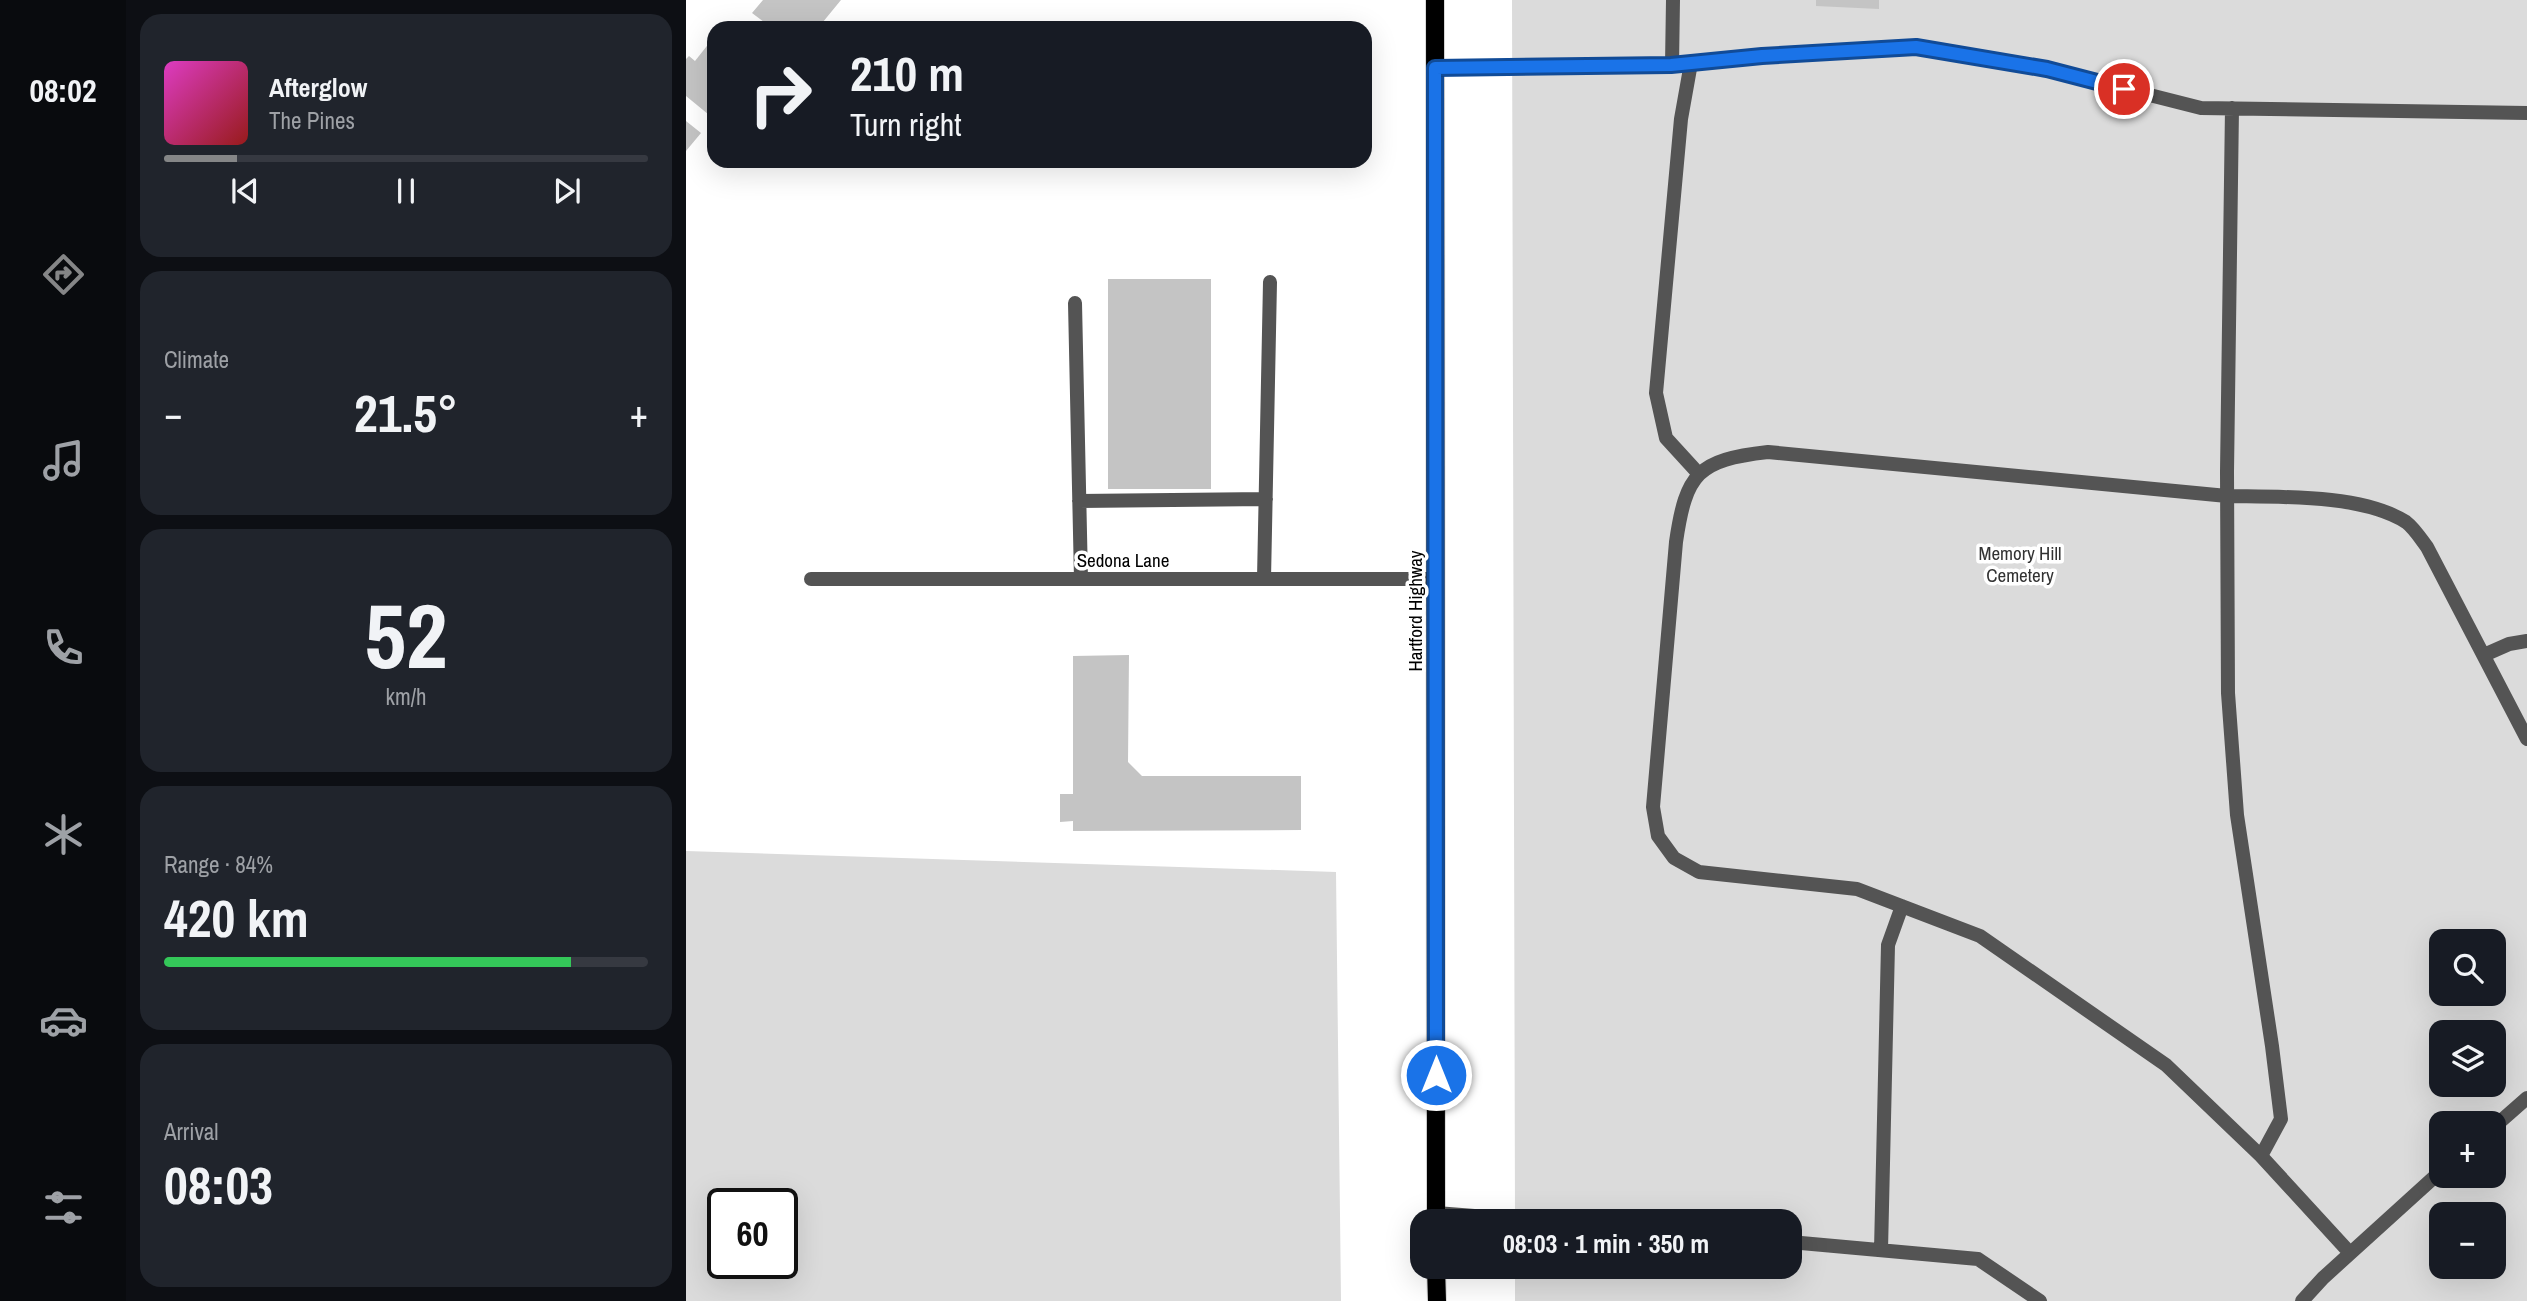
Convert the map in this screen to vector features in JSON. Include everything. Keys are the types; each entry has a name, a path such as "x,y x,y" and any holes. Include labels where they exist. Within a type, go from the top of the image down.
{"main road":[{"name":"Hartford Highway","path":"1435,0 1436,1209"},
{"path":"1436,1279 1437,1301"}],"street":[{"path":"1671,65 1674,0"},
{"path":"1435,68 1671,65 1762,56 1916,47 2047,69 2201,108 2527,113"},
{"path":"1691,63 1681,119 1656,393 1666,438 1698,473"},
{"path":"2232,108 2227,496 2228,693 2236,815 2281,1119 2261,1156"},
{"path":"1264,579 1270,282"},
{"path":"1076,303 1081,579"},
{"path":"2350,1253 2261,1156 2166,1065 1980,936 1857,889 1699,872 1674,858 1658,836 1653,807 1681,506 1698,473 1731,457 1768,452 2227,496 2280,497 2357,504 2384,511 2409,524 2427,547 2527,739"},
{"path":"1079,501 1266,499"},
{"name":"Sedona Lane","path":"811,579 1436,579"},
{"path":"2484,655 2509,644 2527,641"},
{"path":"1881,1250 1888,945 1902,906"},
{"path":"2506,1116 2527,1098"},
{"path":"2302,1301 2350,1253 2429,1182"},
{"path":"1802,1243 1978,1259 2040,1301"}],"green space":[{"name":"Memory Hill Cemetery","path":"1512,0 2527,0 2527,1301 1515,1301 1515,1279 1802,1279 1802,1209 1515,1209"},
{"path":"686,851 1336,872 1341,1301 686,1301"}],"building":[{"path":"763,0 841,0 824,21 763,21 752,13"},
{"path":"1816,0 1879,0 1879,9 1816,6"},
{"path":"707,46 707,113 686,96 686,59 689,56 695,61"},
{"path":"686,121 701,133 686,151"},
{"path":"1108,279 1211,279 1211,489 1108,489"},
{"path":"1129,655 1128,762 1142,776 1301,776 1301,830 1073,831 1073,821 1060,822 1060,794 1073,794 1073,656"}],"route":[{"path":"1436,1075 1435,68 1671,65 1762,56 1916,47 2047,69 2124,89"}]}
